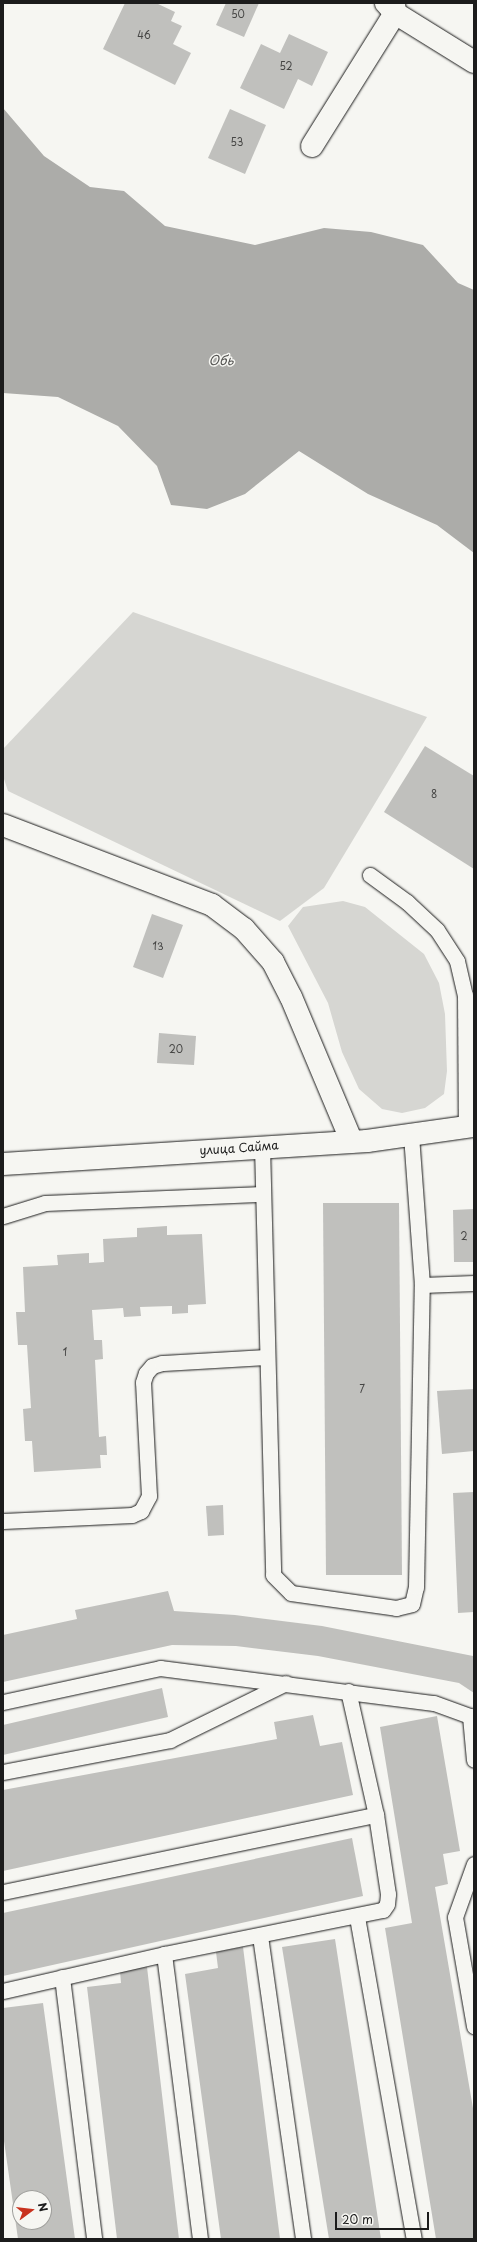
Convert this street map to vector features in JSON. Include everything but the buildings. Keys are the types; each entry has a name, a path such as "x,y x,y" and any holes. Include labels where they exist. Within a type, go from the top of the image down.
{"street":[{"path":"312,146 392,6 474,62"},
{"path":"3,825 212,905 244,929 273,962 291,997 352,1142"},
{"name":"улица Сайма","path":"3,1164 262,1146 352,1142 470,1127"}],"lane":[{"path":"370,875 407,902 437,930 457,961 465,996 470,1127"},
{"path":"262,1146 273,1576 291,1593 396,1608 412,1604 416,1587 422,1285 411,1135"},
{"path":"3,1216 45,1203 263,1194"},
{"path":"422,1285 474,1283"},
{"path":"3,1521 132,1515 141,1511 149,1496 143,1382 146,1373 152,1366 162,1363 267,1357"},
{"path":"3,1702 160,1668 286,1683 434,1703 472,1718 474,1760"},
{"path":"3,1772 170,1740 286,1683"},
{"path":"3,1991 164,1954 357,1917 383,1910 388,1904 376,1815 348,1692"},
{"path":"3,1892 376,1815"},
{"path":"474,1864 455,1917 474,2026"},
{"path":"357,1917 414,2239"},
{"path":"260,1936 303,2239"},
{"path":"164,1954 200,2239"},
{"path":"62,1977 94,2239"}],"shaded area":[{"path":"133,612 427,717 324,888 280,921 8,791 3,776 3,749"},
{"path":"343,901 365,907 424,954 439,983 445,1014 447,1071 444,1094 425,1108 402,1113 382,1109 359,1089 342,1052 328,1003 288,926 303,907"}],"water":[{"name":"Обь","path":"3,108 44,156 90,187 124,191 165,226 255,245 324,228 371,232 423,245 458,283 474,290 474,553 437,525 368,494 299,451 245,494 207,509 171,505 157,466 118,426 58,397 3,393"}]}
